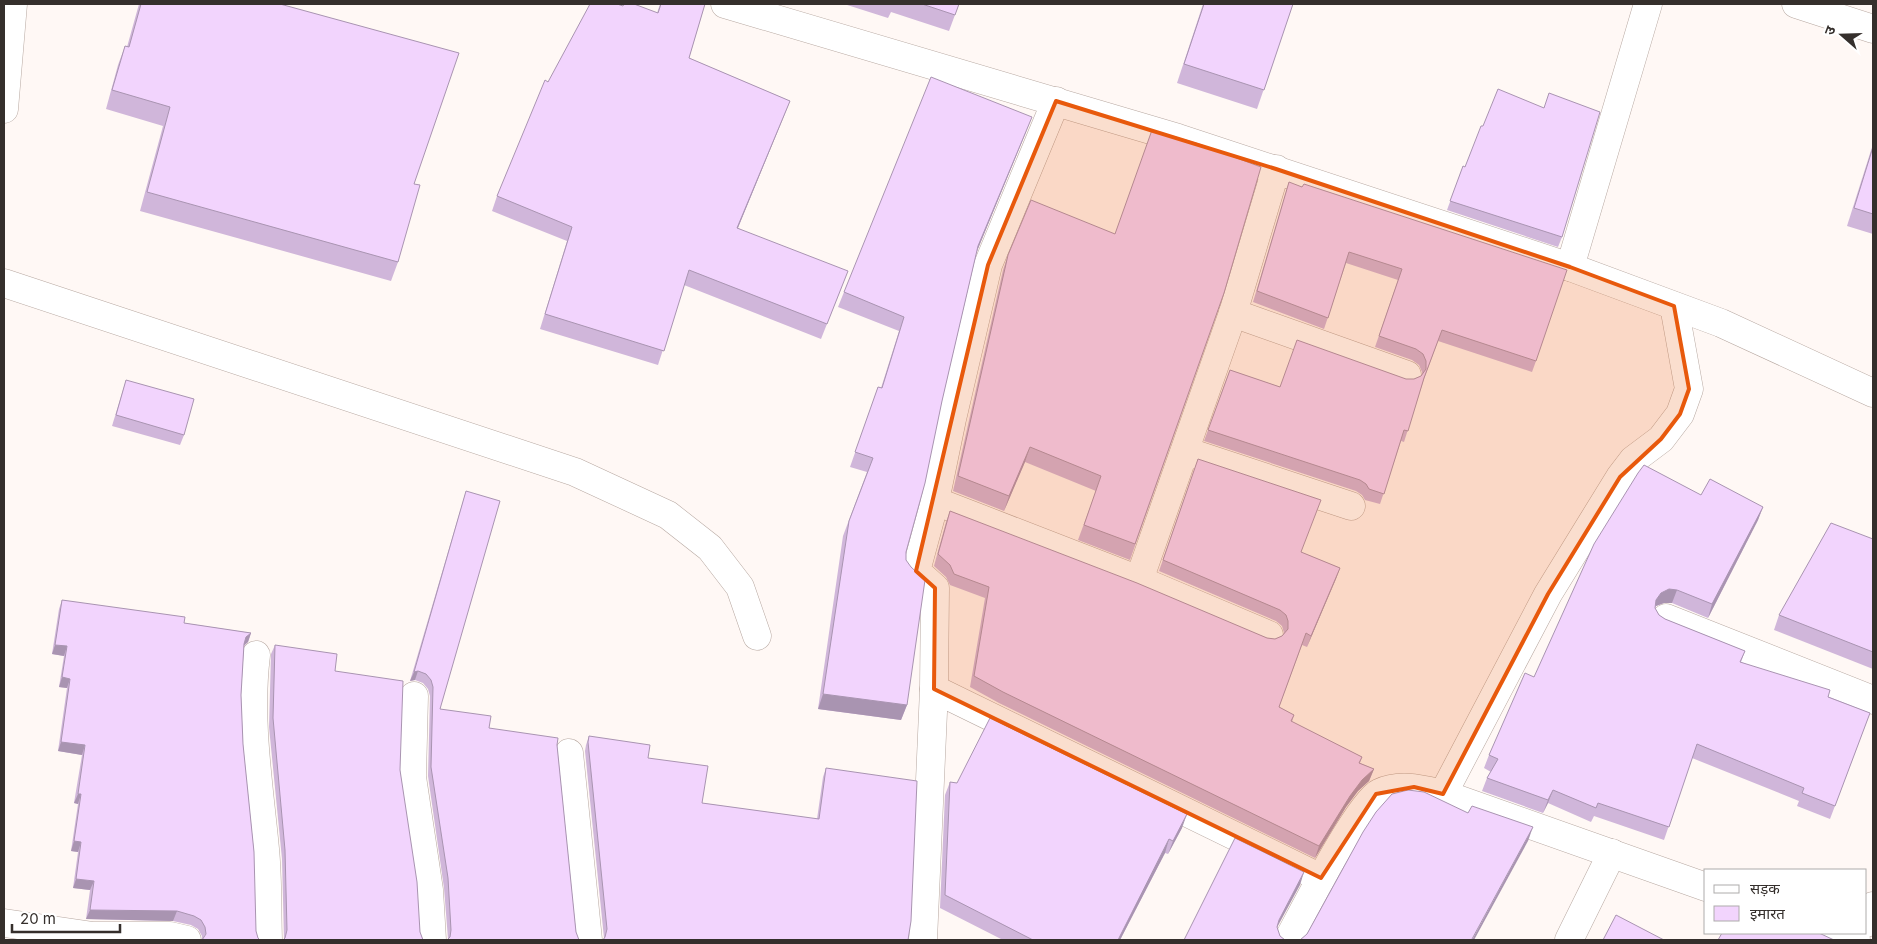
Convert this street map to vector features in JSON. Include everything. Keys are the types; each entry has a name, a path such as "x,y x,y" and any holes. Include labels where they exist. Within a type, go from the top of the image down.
{"main road":[{"path":"4,109 14,4"},
{"path":"725,4 1056,101 1276,169 1570,266 1721,323 1873,394"},
{"path":"1570,266 1648,4"},
{"path":"1796,4 1873,29"},
{"path":"923,940 934,689 936,588 916,571 935,501 988,265 1056,101"},
{"path":"1139,580 1233,313 1276,169"},
{"path":"4,283 575,472 668,515 710,548 740,587 758,636"},
{"path":"1443,794 1548,594 1620,477 1633,460 1662,439 1680,414 1689,389 1674,306"},
{"path":"1233,313 1407,375"},
{"path":"1185,451 1351,506"},
{"path":"935,501 1139,580 1269,635"},
{"path":"1666,618 1873,700"},
{"path":"256,655 252,685 254,737 265,851 268,940"},
{"path":"934,689 1321,878"},
{"path":"414,696 412,777 428,882 432,940"},
{"path":"569,753 588,940"},
{"path":"1288,940 1321,878 1363,810 1376,794 1390,788 1414,787 1443,794 1704,886"},
{"path":"1569,940 1612,853"},
{"path":"1867,921 1873,906"},
{"path":"4,924 93,936 170,936 187,940"},
{"path":"1838,934 1857,940"}],"highlighted area":[{"path":"1056,101 1276,169 1570,267 1674,306 1689,389 1680,414 1661,439 1620,477 1548,594 1443,794 1414,787 1376,794 1321,878 934,689 935,588 916,571 988,265"}],"building":[{"path":"141,4 280,4 459,53 414,184 420,185 398,262 147,192 170,107 112,90 125,46 129,47"},
{"path":"590,4 617,4 623,6 624,4 634,4 658,13 661,4 705,4 689,58 790,101 737,228 848,271 827,324 689,270 664,351 545,314 572,227 497,196 545,80 548,82"},
{"path":"922,4 959,4 955,15"},
{"path":"1204,4 1293,4 1264,90 1184,64"},
{"path":"931,77 1032,117 978,246 925,483 906,552 906,560 925,580 907,705 823,694 849,521 873,458 855,452 878,387 882,388 904,317 844,292"},
{"path":"1498,89 1544,108 1549,93 1600,112 1562,237 1450,201 1463,166 1465,167"},
{"path":"1152,130 1199,144 1261,167 1224,293 1135,544 1084,525 1101,476 1030,447 1009,496 958,476 1008,255 1031,200 1115,234"},
{"path":"1873,147 1873,214 1854,208"},
{"path":"1289,182 1302,187 1304,184 1567,270 1536,361 1442,330 1424,378 1408,431 1404,430 1384,494 1369,489 1360,480 1208,430 1230,370 1280,387 1297,340 1406,379 1414,379 1421,376 1426,369 1426,361 1423,354 1416,349 1379,336 1402,269 1349,252 1328,318 1257,291"},
{"path":"126,380 194,399 184,435 116,415"},
{"path":"1198,459 1321,500 1301,552 1340,568 1311,636 1306,633 1279,707 1294,715 1291,721 1362,757 1359,763 1374,769 1362,780 1350,796 1319,846 1003,692 974,676 989,587 954,574 950,565 938,554 950,511 1137,583 1267,638 1275,639 1282,636 1288,629 1288,621 1286,615 1280,610 1163,560"},
{"path":"1644,465 1701,495 1710,479 1763,507 1712,604 1677,590 1669,589 1661,593 1656,600 1655,608 1659,615 1665,619 1745,651 1740,662 1830,690 1828,697 1870,713 1835,806 1802,793 1804,788 1697,744 1669,827 1598,803 1596,808 1553,790 1548,800 1487,778 1498,759 1489,755 1525,673 1534,677 1594,544"},
{"path":"466,491 500,501 440,709 491,716 489,728 558,738 557,745 576,932 579,940 447,940 450,937 451,930 448,878 431,767 433,687 431,680 426,674 418,671 414,672"},
{"path":"1831,523 1873,539 1873,652 1779,615"},
{"path":"62,600 185,617 184,623 251,633 246,637 244,644 241,695 243,744 254,852 256,931 260,940 202,940 206,934 201,920 177,911 90,910 94,881 76,879 81,842 74,841 81,794 78,794 85,745 61,742 70,679 62,677 67,646 55,645"},
{"path":"275,645 337,654 335,671 403,681 400,770 417,882 420,932 423,940 283,940 287,930 285,850 273,718"},
{"path":"990,718 1187,814 1173,841 1169,839 1118,940 1033,940 945,895 950,782 957,783"},
{"path":"589,736 650,745 648,758 708,766 702,803 819,819 826,768 917,781 911,921 908,940 603,940 607,929 588,742"},
{"path":"1408,790 1424,792 1468,813 1472,806 1533,827 1473,940 1300,940 1307,934 1376,812 1392,794"},
{"path":"1235,838 1304,872 1277,927 1280,936 1285,940 1184,940"},
{"path":"1616,915 1664,940 1603,940"},
{"path":"1721,934 1821,934 1834,940 1718,940"}]}
